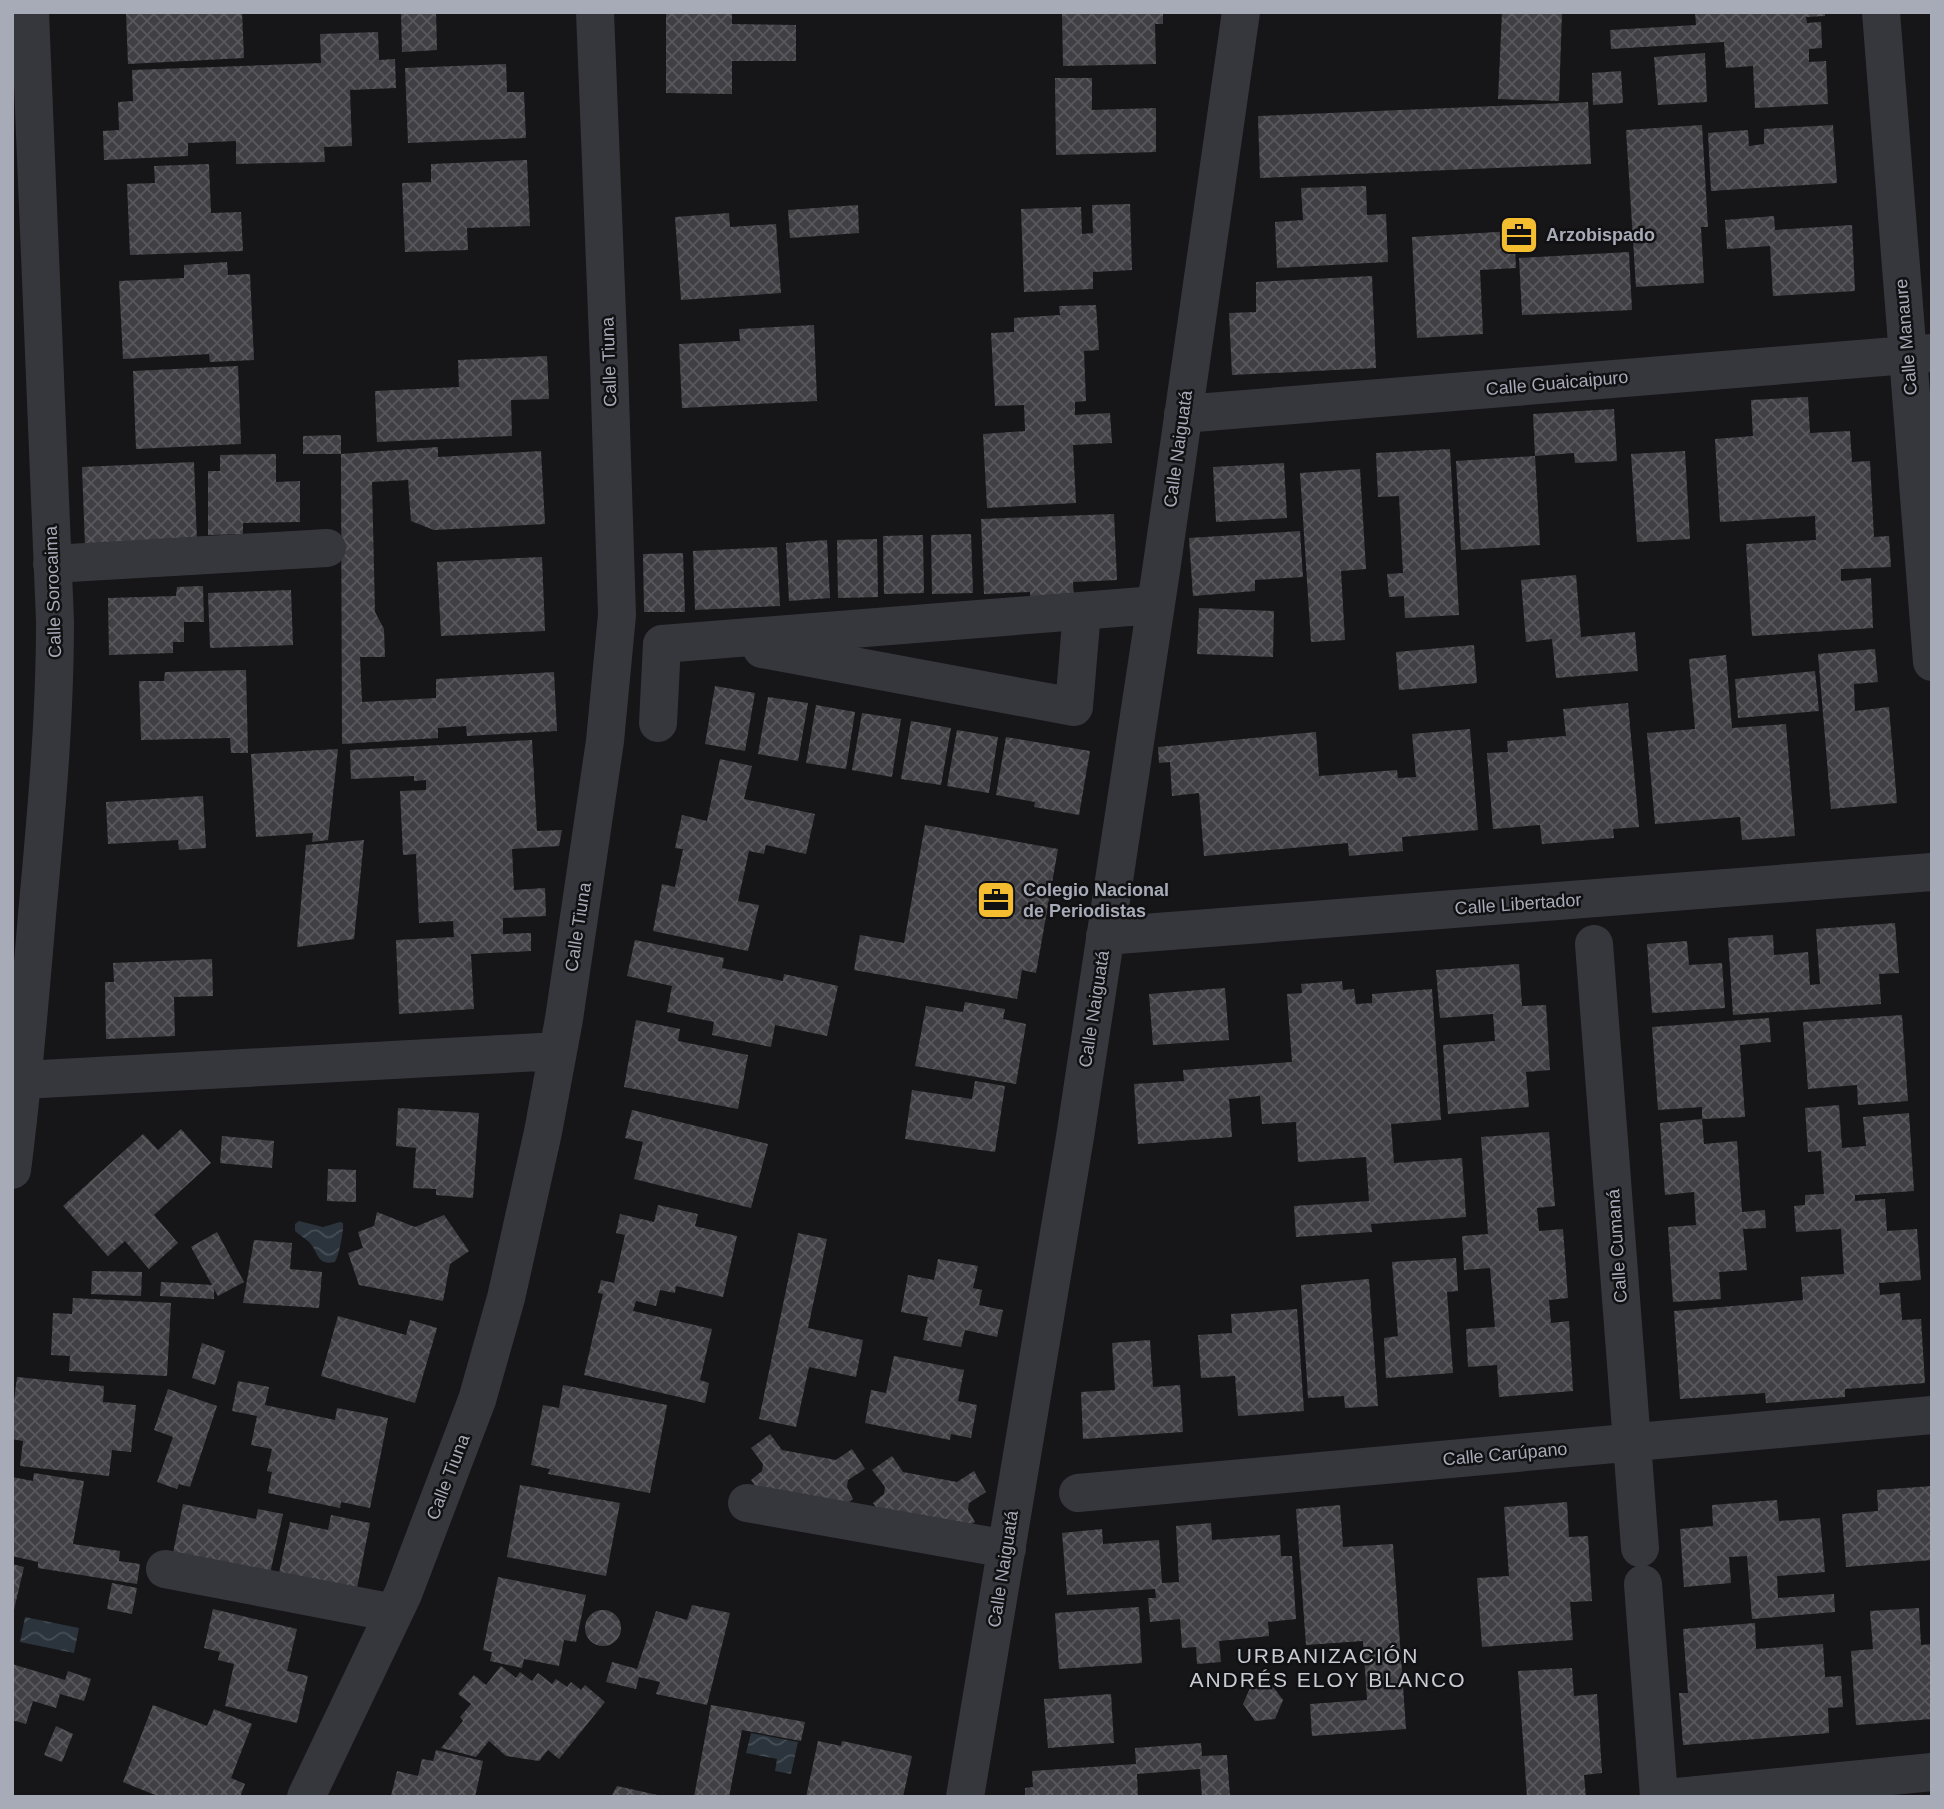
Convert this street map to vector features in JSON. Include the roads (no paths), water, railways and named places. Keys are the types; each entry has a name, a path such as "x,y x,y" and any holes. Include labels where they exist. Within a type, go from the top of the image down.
{"street":[{"name":"Calle Sorocaima","path":"12,1170 55,689 52,564 25,200 30,12"},
{"name":"Calle Tiuna","path":"306,1797 403,1594 477,1400 506,1298 543,1132 582,905 605,741 617,615 595,12"},
{"name":"Calle Naiguatá","path":"965,1797 1075,1137 1156,605 1241,12"},
{"name":"Calle Manaure","path":"1881,12 1920,354 1932,662"},
{"name":"Calle Guaicaipuro","path":"1183,414 1920,354"},
{"path":"52,564 327,548"},
{"path":"658,723 662,644 1156,605"},
{"path":"713,640 1074,708 1082,611"},
{"name":"Calle Libertador","path":"1105,936 1932,872"},
{"name":"Calle Cumaná","path":"1594,944 1659,1797"},
{"path":"20,1064 558,1051"},
{"name":"Calle Carúpano","path":"1078,1493 1932,1415"},
{"path":"747,1503 1007,1549"},
{"path":"165,1569 394,1613"},
{"path":"1677,1797 1932,1772"}],"water":[{"path":"299,1221 323,1227 343,1223 335,1262 321,1260 309,1242 295,1231 295,1224"},
{"path":"25,1617 79,1628 74,1653 20,1642"},
{"path":"751,1733 798,1742 791,1774 775,1771 777,1759 746,1753"}],"place":[{"name":"Arzobispado","path":"1519,235"},
{"name":"Colegio Nacional de Periodistas","path":"996,900"}],"district":[{"name":"URBANIZACIÓN ANDRÉS ELOY BLANCO","path":"1328,1667"}]}
